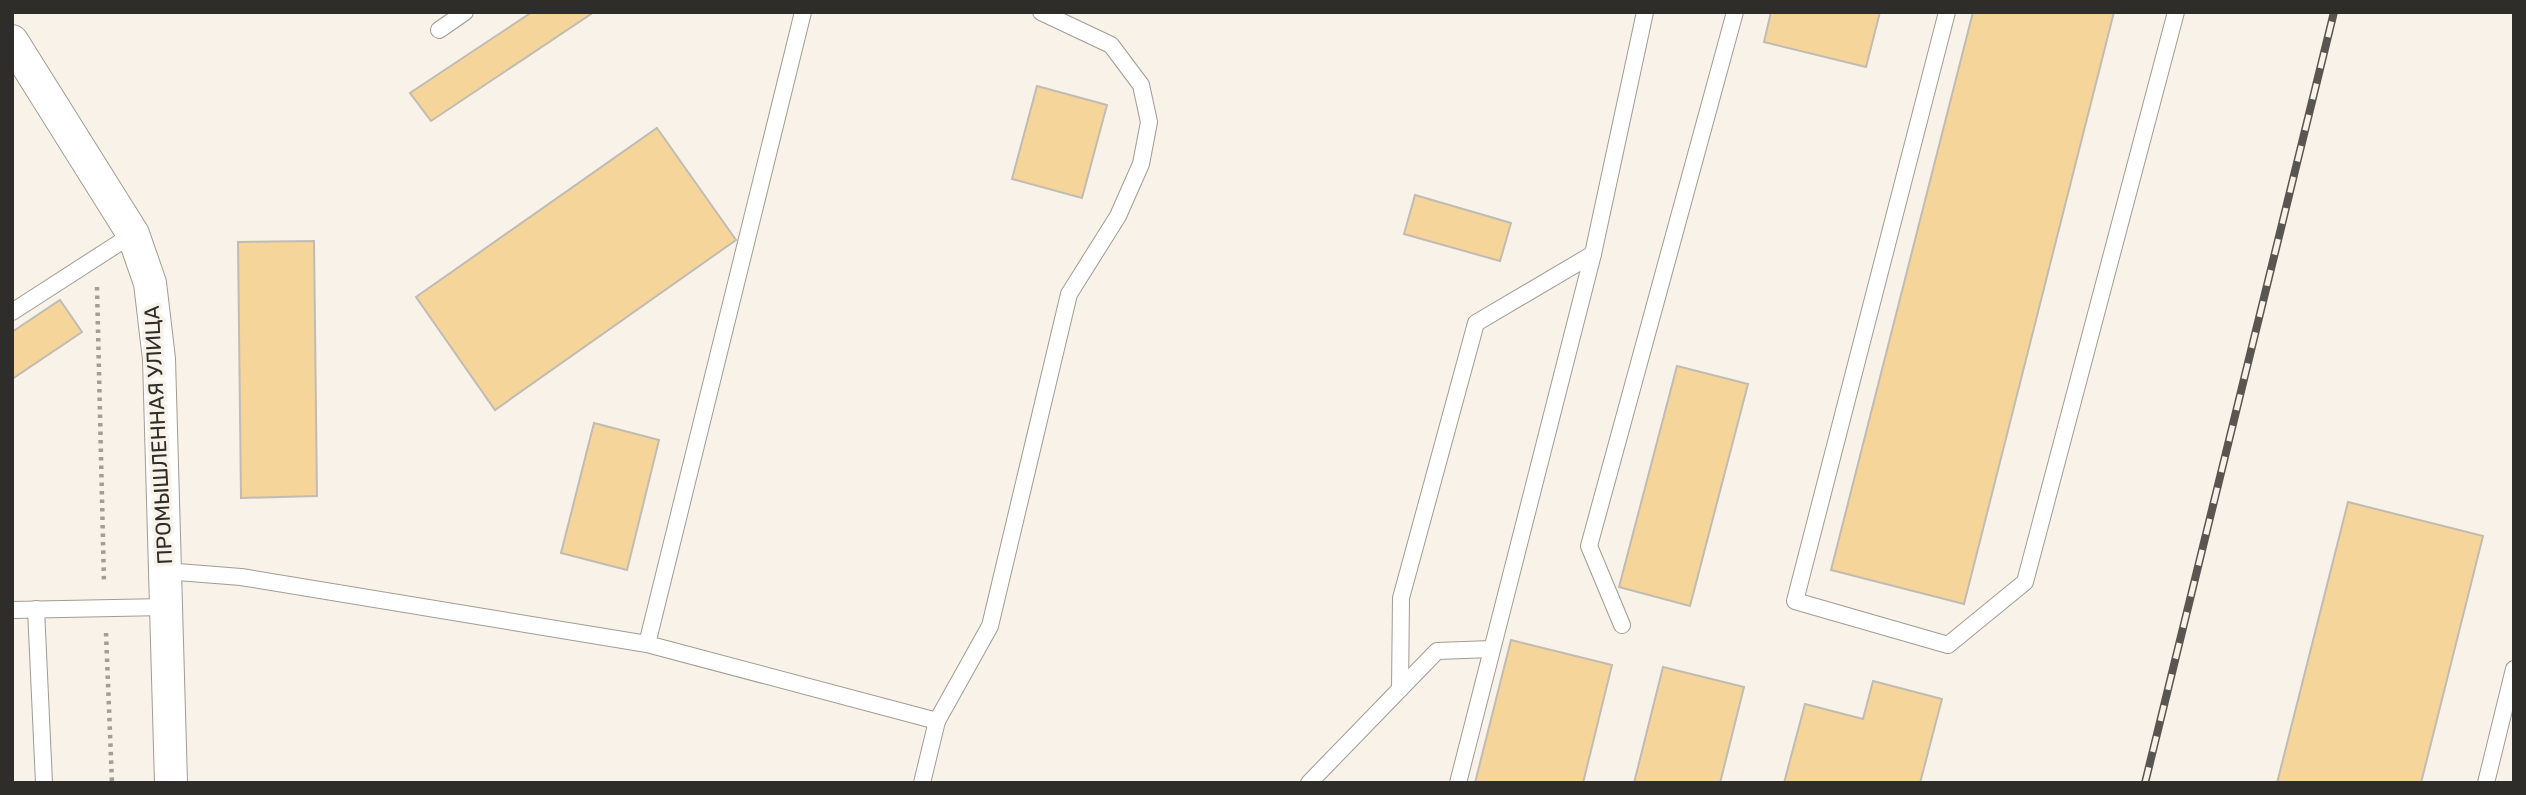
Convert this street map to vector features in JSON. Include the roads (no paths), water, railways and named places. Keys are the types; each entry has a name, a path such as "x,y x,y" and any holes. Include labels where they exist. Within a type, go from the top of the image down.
{"street":[{"name":"ПРОМЫШЛЕННАЯ УЛИЦА","path":"12,41 133,233 150,283 159,359 171,783"}],"lane":[{"path":"439,30 465,12"},
{"path":"647,644 803,12"},
{"path":"922,783 937,721 990,626 1069,294 1118,216 1141,164 1149,122 1141,85 1111,45 1041,12"},
{"path":"1458,783 1593,254 1645,12"},
{"path":"1622,625 1589,546 1735,12"},
{"path":"1947,12 1795,601 1948,645 2025,582 2176,12"},
{"path":"12,312 133,233"},
{"path":"1400,689 1401,598 1476,323 1593,254"},
{"path":"165,571 241,577 647,644 937,721"},
{"path":"12,610 165,607"},
{"path":"36,609 44,783"},
{"path":"1309,783 1437,651 1492,649"},
{"path":"2486,783 2514,669"}],"railway":[{"path":"2145,783 2334,12"}]}
